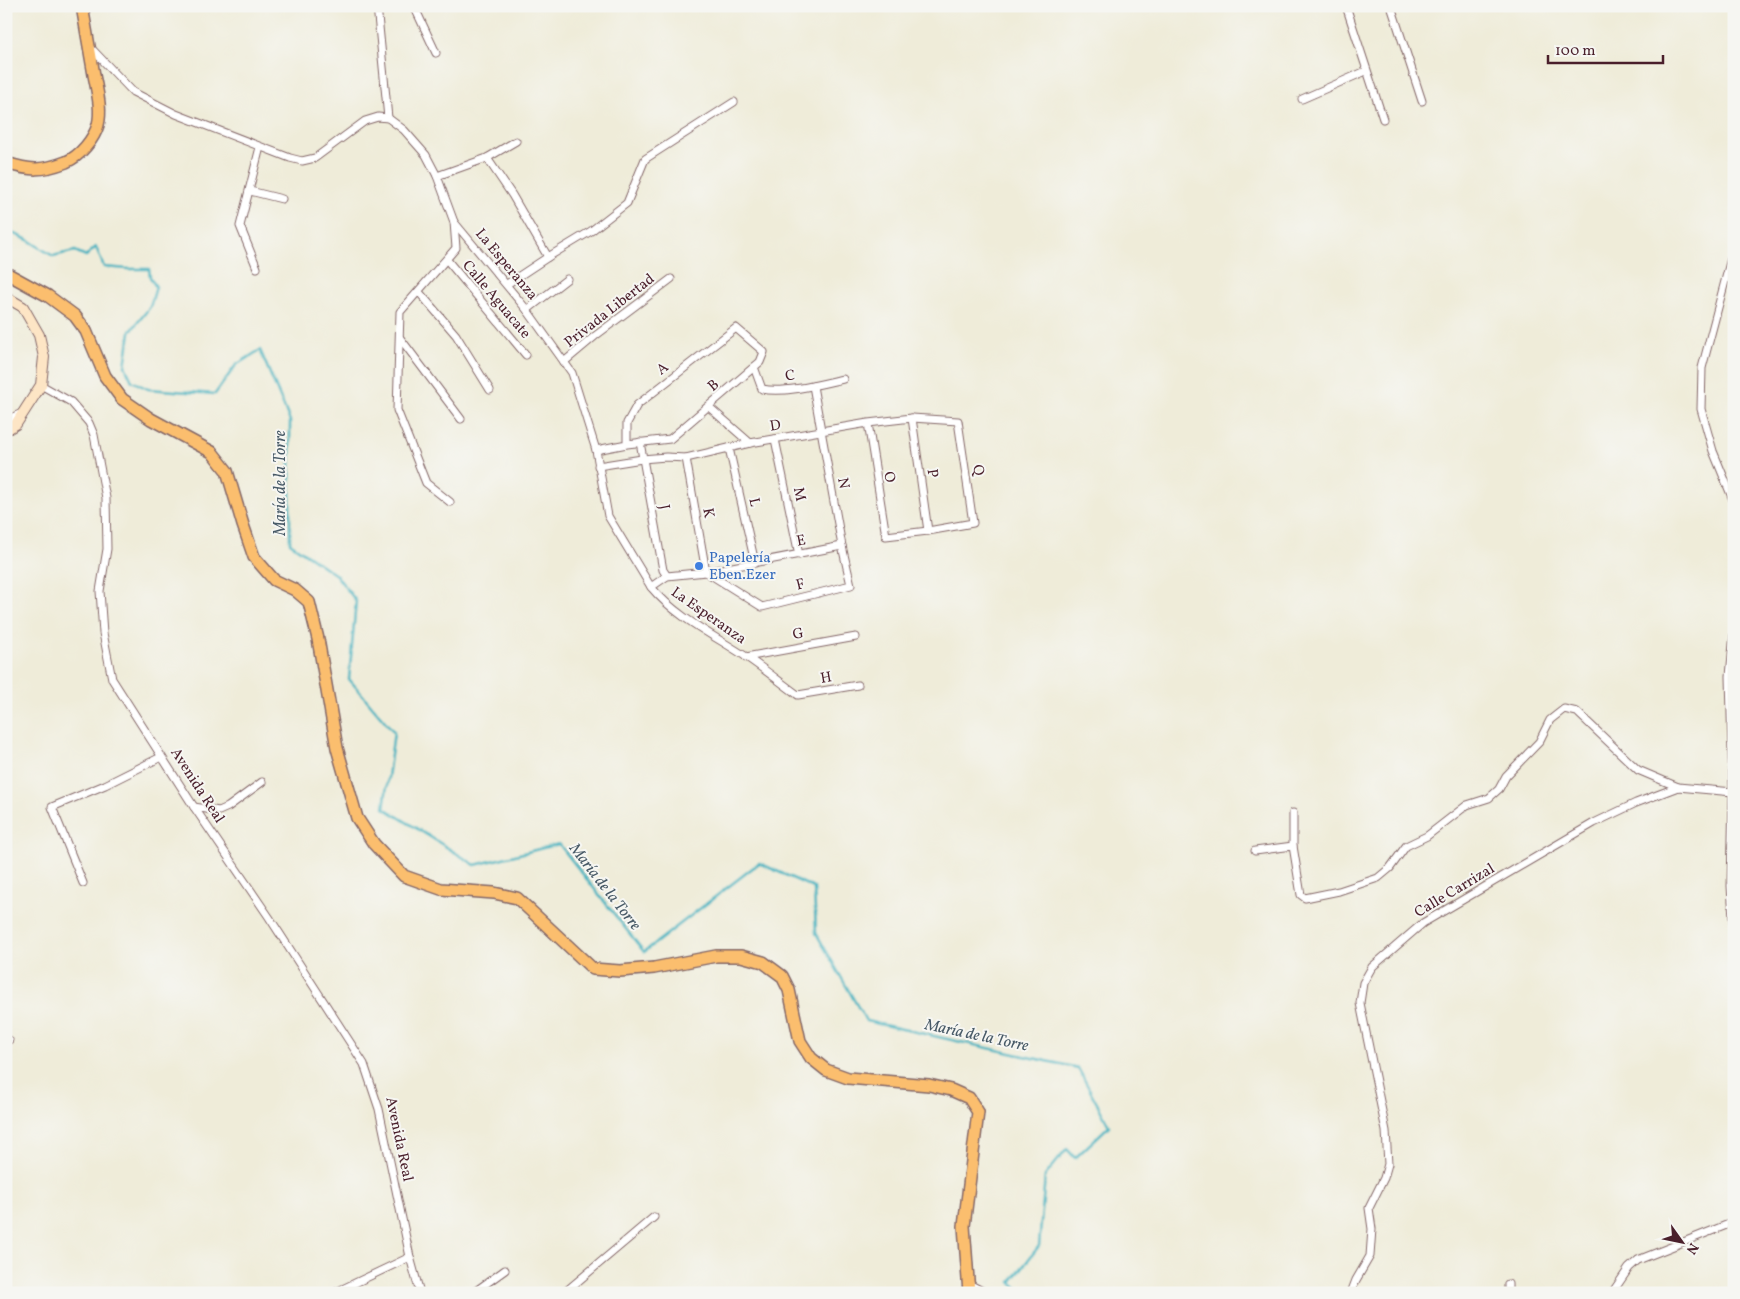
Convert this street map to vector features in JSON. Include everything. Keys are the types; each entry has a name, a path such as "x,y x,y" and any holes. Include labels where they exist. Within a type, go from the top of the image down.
{"main road":[{"path":"6,163 25,169 39,170 52,167 69,160 83,150 92,138 98,125 100,107 82,6"},
{"path":"6,273 48,296 75,316 86,332 105,376 122,399 151,419 212,452 227,471 254,557 274,580 295,590 309,602 318,639 337,748 357,818 374,844 404,876 441,888 494,893 517,898 593,969 620,971 654,968 716,956 742,956 763,962 782,976 789,990 800,1041 811,1058 826,1070 848,1078 929,1085 951,1090 969,1098 978,1112 964,1226 969,1289"}],"street":[{"path":"89,45 132,92 176,114 260,147 302,161 315,158 365,121 378,117 388,118 376,6"},
{"path":"414,6 436,53"},
{"path":"1346,6 1366,71 1384,119"},
{"path":"1391,6 1422,101"},
{"path":"1302,99 1366,71"},
{"path":"507,284 548,256 591,231 627,203 644,159 734,102"},
{"name":"La Esperanza","path":"388,118 404,130 426,156 437,176 454,222 507,284 572,373 596,450 608,516 651,587 660,597 692,622 746,657 798,695"},
{"path":"437,176 487,158 516,141"},
{"path":"256,268 240,226 260,147"},
{"path":"487,158 512,195 548,256"},
{"path":"250,191 282,199"},
{"path":"450,502 426,483 398,410 400,312 456,248 454,222"},
{"path":"1734,247 1702,368 1701,409 1713,451 1734,502"},
{"name":"Calle Aguacate","path":"447,260 526,355"},
{"path":"527,310 567,279"},
{"name":"Privada Libertad","path":"564,362 595,336 671,279"},
{"path":"419,292 456,335 490,390"},
{"path":"6,297 23,307 39,335 44,357 41,386 16,424 6,430"},
{"name":"A","path":"627,444 627,423 638,405 736,328 764,352 760,362 754,368"},
{"path":"400,338 461,419"},
{"name":"C","path":"754,368 762,389 770,391 813,386 844,379"},
{"name":"B","path":"640,442 670,439 754,368"},
{"name":"Avenida Real","path":"41,386 71,402 89,423 94,435 106,498 107,549 100,591 103,633 112,679 161,757 269,916 364,1064 379,1109 410,1256 420,1293"},
{"name":"N","path":"813,386 842,546 851,585"},
{"path":"709,407 750,443"},
{"path":"6,420 26,410"},
{"name":"D","path":"598,466 666,456 686,458 750,443 868,423 912,418 958,421"},
{"name":"P","path":"912,418 928,531"},
{"name":"Q","path":"928,531 973,523 958,421"},
{"name":"O","path":"868,423 886,536 928,531"},
{"name":"M","path":"775,439 799,555"},
{"path":"596,450 640,442"},
{"name":"J","path":"640,442 663,570 667,576"},
{"name":"L","path":"729,448 755,563"},
{"name":"K","path":"686,458 706,572"},
{"name":"E","path":"651,587 667,576 706,572 842,546"},
{"name":"F","path":"706,572 762,607 851,585"},
{"path":"1734,633 1731,886 1734,934"},
{"name":"G","path":"746,657 856,637"},
{"name":"H","path":"798,695 858,685"},
{"path":"1293,813 1293,846 1301,895 1306,898 1339,891 1378,878 1390,868 1406,846 1427,836 1467,805 1490,798 1499,790 1506,776 1539,742 1550,720 1564,709 1577,712 1638,770 1678,787"},
{"path":"83,883 52,807 105,785 161,757"},
{"path":"194,807 219,811 228,807 262,782"},
{"name":"Calle Carrizal","path":"1351,1293 1370,1256 1372,1229 1369,1208 1384,1178 1388,1164 1386,1131 1360,1003 1363,983 1372,967 1423,923 1594,823 1636,803 1678,787 1733,792"},
{"path":"1256,852 1293,846"},
{"path":"564,1293 654,1217"},
{"path":"1612,1293 1629,1268 1638,1260 1734,1222"},
{"path":"334,1293 410,1256"},
{"path":"473,1293 505,1270"},
{"path":"1508,1284 1508,1293"},
{"path":"969,1289 986,1293"}],"waterway":[{"name":"María de la Torre","path":"6,230 28,240 53,256 75,251 86,256 96,247 104,267 149,269 150,277 156,287 150,307 130,332 125,366 132,381 148,389 215,394 236,365 260,350 290,421 290,543 336,575 356,601 349,679 394,732 384,808 475,865 559,844 644,952 759,863 814,888 816,933 866,1021 1078,1068 1109,1126 1075,1158 1067,1149 1045,1176 1039,1246 1011,1282 1017,1288 1029,1293"}],"place":[{"name":"Papelería Eben.Ezer","path":"699,566"}]}
